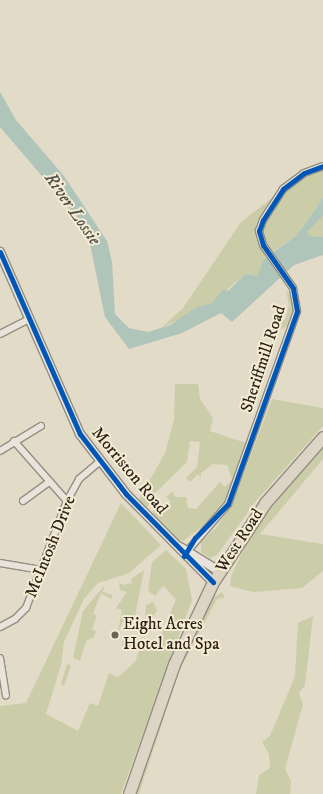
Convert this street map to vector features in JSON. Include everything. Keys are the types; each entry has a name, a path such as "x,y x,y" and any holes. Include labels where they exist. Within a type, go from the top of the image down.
{"highway":[{"name":"West Road","path":"129,794 174,664 213,582 265,503 323,437"}],"street":[{"name":"Sheriffmill Road","path":"185,553 228,504 287,342 298,306 296,294 267,254 259,231 273,202 304,173 323,166"},
{"name":"Morriston Road","path":"0,252 67,412 98,462 174,544 185,553 213,582"},
{"path":"0,334 28,320"},
{"path":"0,451 14,441 41,426"},
{"path":"14,441 48,482 68,500"},
{"name":"McIntosh Drive","path":"0,627 15,619 26,608 68,500 80,479 98,462"},
{"path":"23,501 48,482"},
{"name":"Morriston Road","path":"185,553 219,571"},
{"path":"0,563 41,570"},
{"path":"0,658 6,696"}],"green space":[{"path":"323,166 323,198 297,235 265,257 257,276 245,274 212,303 161,328 183,308 241,222 304,173"},
{"path":"323,216 323,237 309,236 307,232"},
{"path":"286,290 293,297 294,308 289,325 282,329 272,323 285,320 289,305"},
{"path":"175,384 198,384 200,399 213,418 210,431 246,443 223,506 209,522 183,541 174,538 153,516 153,511 159,505 163,510 171,502 166,497 173,491 175,497 186,497 188,508 196,509 220,482 225,487 232,479 227,465 213,464 201,473 201,478 198,474 190,482 186,478 197,467 200,442 190,441 187,462 151,497 153,500 147,507 138,501 165,453 174,420"},
{"path":"272,399 323,408 323,426 256,501 217,555 210,558 201,552 201,542 216,528 232,505"},
{"path":"323,444 323,459 260,534 323,544 323,571 302,588 253,592 230,586 231,576 252,532"},
{"path":"121,503 161,545 129,573 98,583 84,599 64,642 61,665 46,714 78,731 90,703 98,706 109,673 118,677 135,662 143,640 159,641 176,599 163,586 155,596 148,591 152,562 166,550 186,569 192,600 121,794 0,794 0,706 26,703"},
{"path":"144,570 135,616 122,623 117,636 122,610 116,608 127,592 120,590 119,582 123,585 132,583 131,579"},
{"path":"105,585 103,592 113,595 111,599 101,593 93,614 97,615 92,629 96,631 94,637 86,641 80,661 73,658 83,611"},
{"path":"222,592 225,598 217,599 179,671 139,794 132,794 176,669 211,599"},
{"path":"153,602 157,610 144,632 146,605"},
{"path":"313,616 305,685 299,693 303,704 285,769 291,781 290,794 256,794 259,775 270,768 269,754 262,742 270,736 295,676 298,623"},
{"path":"128,638 132,640 134,644 132,648 128,650 124,648 122,644 124,640"},
{"path":"67,664 71,665 64,686 61,684"}],"water":[{"name":"River Lossie","path":"0,92 16,120 64,176 107,241 112,262 115,314 129,328 148,332 170,325 197,307 212,303 223,289 228,291 245,274 257,276 264,259 297,235 323,198 323,216 307,232 309,236 323,237 323,255 294,265 232,322 221,313 182,333 129,349 105,317 89,239 77,217 0,127"}],"cycle path":[{"path":"184,556 195,538 228,504 297,311 293,288 263,245 259,231 263,220 283,189 304,173 323,166"},
{"path":"0,252 80,434 126,494 213,582"}],"place":[{"name":"Eight Acres Hotel and Spa","path":"115,635"}]}
